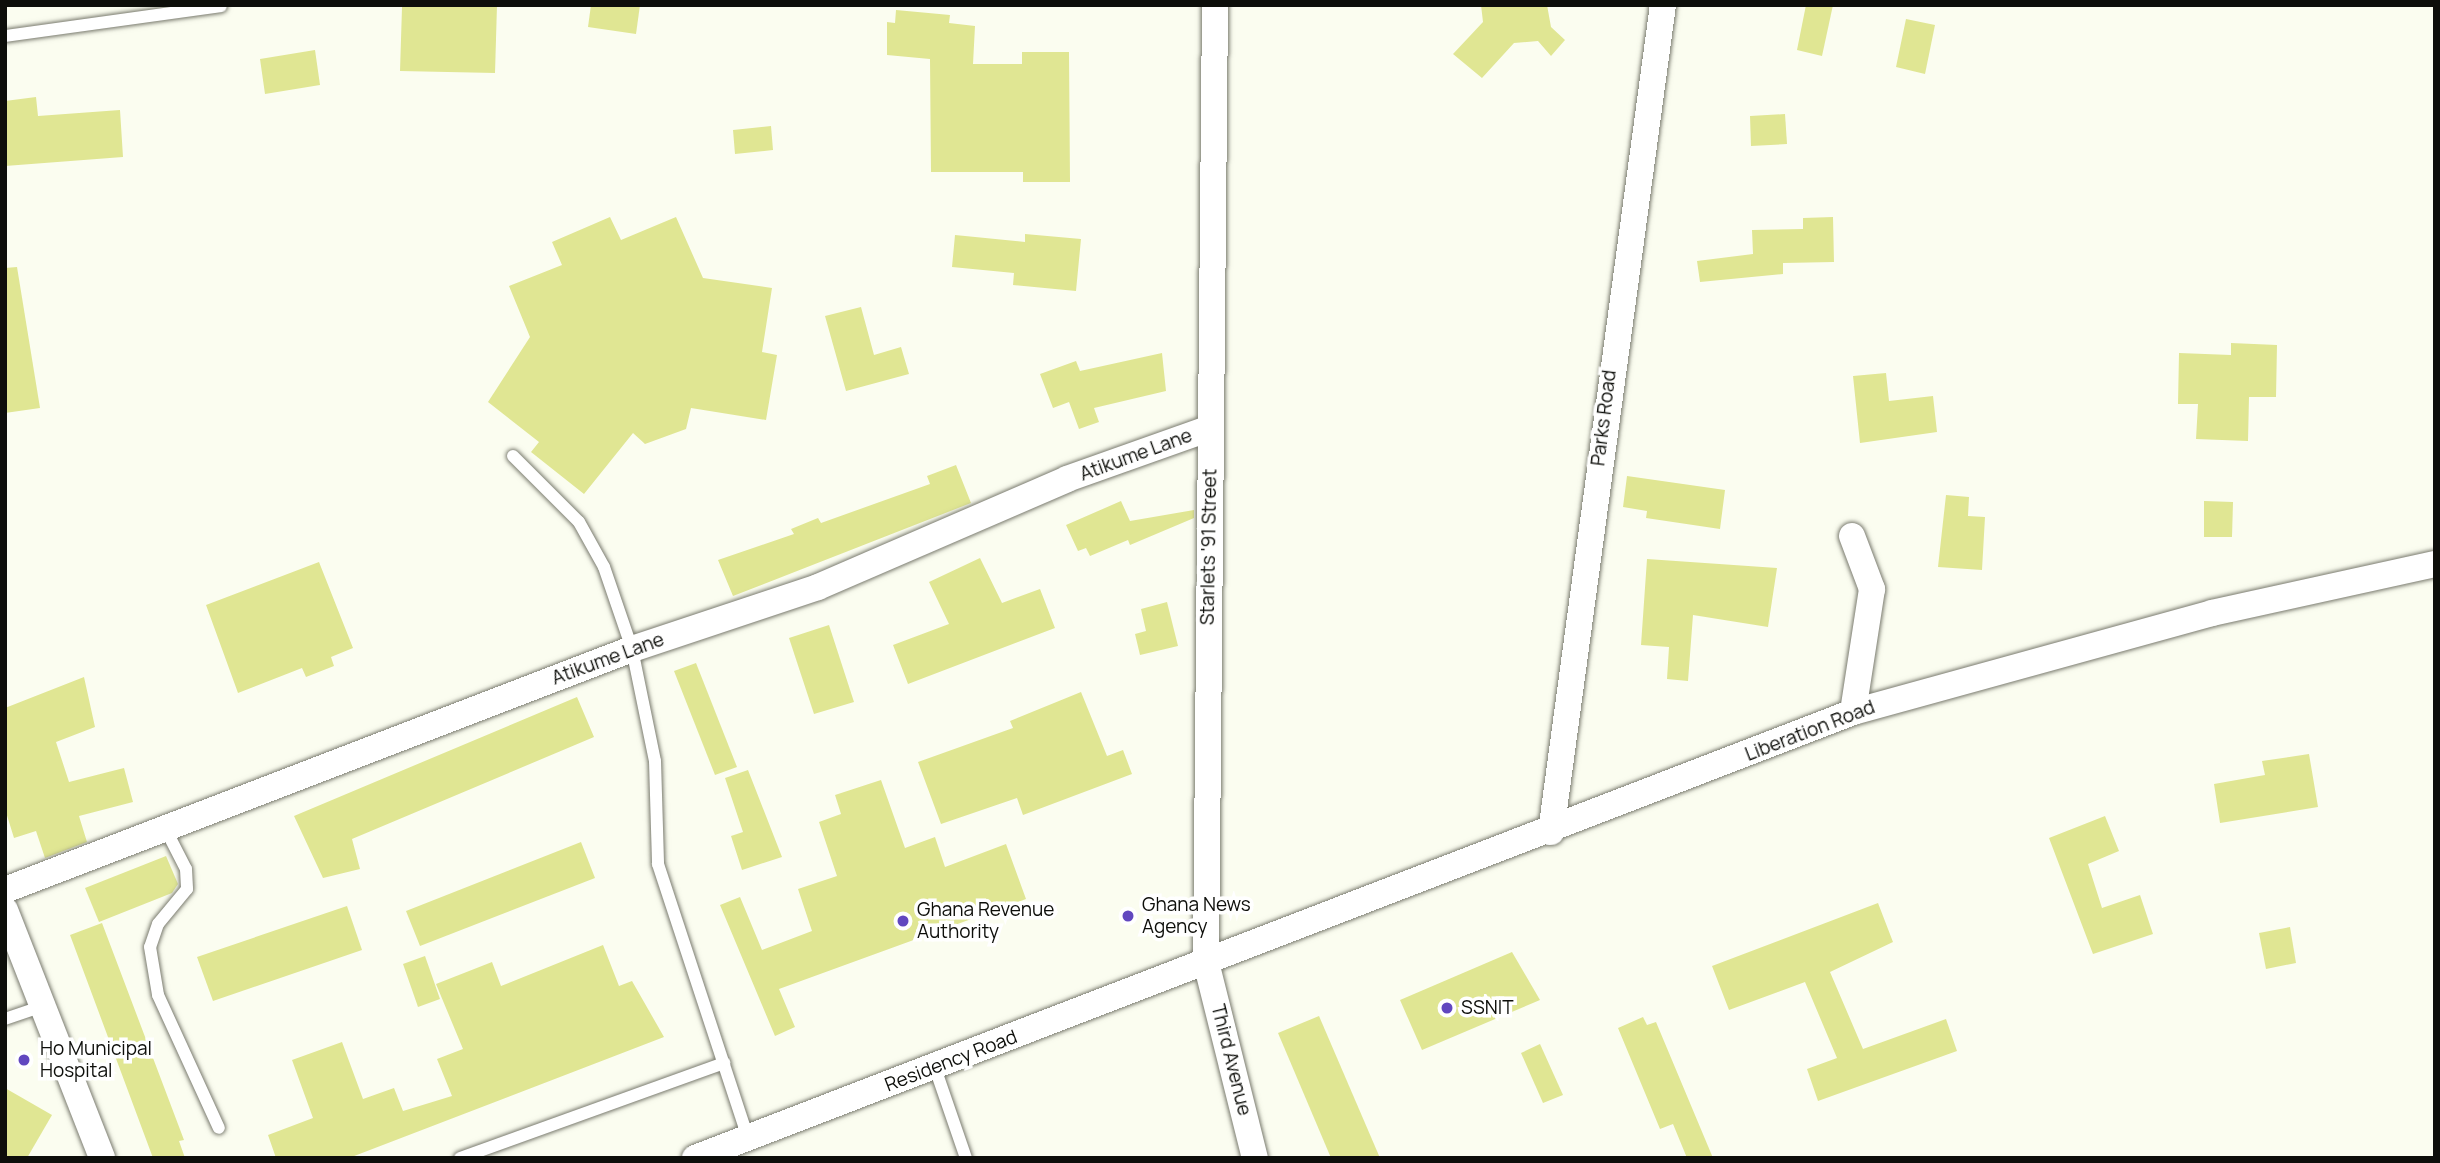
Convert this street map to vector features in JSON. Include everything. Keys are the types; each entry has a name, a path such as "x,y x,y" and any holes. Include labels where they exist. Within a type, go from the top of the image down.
{"street":[{"name":"Starlets '91 Street","path":"1206,962 1215,5"},
{"name":"Parks Road","path":"1551,831 1663,5"},
{"name":"Atikume Lane","path":"5,890 632,649 818,587 1067,480 1210,428"},
{"path":"1852,536 1872,589 1853,712"},
{"name":"Liberation Road","path":"1206,962 1551,831 1853,712 2212,613 2435,564"},
{"path":"5,909 102,1158"},
{"name":"Residency Road","path":"695,1158 1206,962"},
{"name":"Third Avenue","path":"1206,962 1255,1158"}],"lane":[{"path":"5,36 221,6"},
{"path":"513,456 579,522 604,567 632,649 655,761 658,864 748,1137"},
{"path":"165,828 186,869 187,889 158,924 150,947 158,995 219,1128"},
{"path":"5,1019 43,1006"},
{"path":"460,1158 724,1063"},
{"path":"935,1068 966,1158"}],"building":[{"path":"497,5 495,73 400,71 402,7"},
{"path":"591,5 640,5 636,34 588,27"},
{"path":"1481,5 1547,5 1551,27 1565,40 1551,56 1538,41 1514,43 1482,78 1453,54 1483,22"},
{"path":"1806,5 1833,5 1822,56 1797,50"},
{"path":"896,10 950,15 949,23 975,26 973,64 1022,64 1022,52 1069,52 1070,182 1023,182 1023,172 931,172 930,59 887,55 887,22 895,23"},
{"path":"1906,19 1935,25 1925,74 1896,67"},
{"path":"315,50 320,85 265,94 260,59"},
{"path":"36,97 38,116 120,110 123,157 5,166 5,101"},
{"path":"1785,114 1787,144 1751,146 1750,116"},
{"path":"771,126 773,150 735,154 733,130"},
{"path":"610,217 621,240 676,217 703,278 772,288 762,352 777,355 766,420 691,408 686,429 645,444 633,433 584,494 531,452 539,442 488,402 530,337 509,286 562,265 552,242"},
{"path":"1833,217 1834,262 1783,263 1783,274 1700,282 1697,261 1753,254 1752,230 1803,229 1803,218"},
{"path":"1025,234 1081,239 1076,291 1013,285 1014,273 952,267 955,235 1025,242"},
{"path":"17,267 40,408 5,413 5,268"},
{"path":"861,307 874,355 901,347 909,374 846,391 825,316"},
{"path":"2231,343 2277,345 2276,397 2249,397 2248,441 2196,439 2198,404 2178,404 2179,353 2231,355"},
{"path":"1162,353 1166,391 1094,408 1099,422 1079,429 1069,402 1053,408 1040,374 1076,361 1080,371"},
{"path":"1886,373 1889,401 1933,396 1937,432 1860,443 1853,376"},
{"path":"956,465 971,503 733,596 718,560 794,534 791,529 818,518 821,523 930,484 927,476"},
{"path":"1627,476 1725,490 1720,529 1646,518 1647,511 1623,507"},
{"path":"1946,495 1969,497 1968,516 1985,517 1982,570 1938,567"},
{"path":"1121,501 1130,521 1194,510 1194,518 1130,545 1128,540 1090,556 1086,548 1078,551 1066,525"},
{"path":"2204,501 2233,502 2232,537 2204,537"},
{"path":"980,558 1002,603 1040,589 1055,628 908,684 893,645 949,624 929,582"},
{"path":"1647,559 1777,568 1768,627 1693,615 1688,681 1667,679 1669,647 1641,645"},
{"path":"319,562 353,648 331,657 334,666 306,677 302,668 238,693 206,605"},
{"path":"1167,602 1178,646 1140,655 1135,634 1146,631 1141,609"},
{"path":"829,625 854,702 814,714 789,638"},
{"path":"696,663 737,767 715,775 674,671"},
{"path":"84,677 95,727 56,742 69,782 124,768 133,802 79,816 87,842 45,858 36,831 14,838 5,809 5,708"},
{"path":"1081,692 1107,756 1123,750 1132,774 1023,815 1017,798 941,824 918,762 1013,728 1010,721"},
{"path":"577,697 594,737 352,839 360,869 323,878 294,816"},
{"path":"2309,754 2318,807 2220,823 2214,784 2265,775 2262,761"},
{"path":"748,770 782,857 742,870 731,836 743,832 725,778"},
{"path":"881,780 905,848 935,837 945,867 1006,844 1026,899 779,989 795,1027 775,1036 720,905 740,897 762,950 812,931 798,889 837,876 819,822 841,814 835,795"},
{"path":"2105,816 2119,851 2088,864 2102,908 2140,895 2153,934 2093,954 2049,838"},
{"path":"581,842 595,878 420,946 406,911"},
{"path":"166,856 178,884 172,893 99,922 85,888"},
{"path":"1878,903 1893,942 1830,972 1863,1049 1946,1019 1957,1051 1818,1101 1807,1069 1837,1058 1805,982 1729,1010 1712,966"},
{"path":"347,906 362,950 213,1001 197,957"},
{"path":"102,923 184,1140 179,1141 185,1158 153,1158 70,935"},
{"path":"2290,927 2296,963 2266,969 2259,933"},
{"path":"603,945 619,986 632,981 664,1037 349,1158 276,1158 268,1135 313,1118 292,1060 342,1042 363,1099 394,1088 403,1111 452,1096 437,1059 463,1049 436,984 492,962 501,986"},
{"path":"1512,952 1540,1000 1422,1050 1400,1000"},
{"path":"425,956 440,999 418,1007 403,964"},
{"path":"1319,1016 1380,1158 1331,1158 1278,1033"},
{"path":"1643,1017 1647,1025 1656,1022 1713,1158 1687,1158 1673,1124 1660,1129 1618,1028"},
{"path":"1540,1044 1563,1095 1543,1103 1521,1053"},
{"path":"5,1088 52,1115 27,1158 5,1158"}],"place":[{"name":"Ghana News Agency","path":"1128,916"},
{"name":"Ghana Revenue Authority","path":"903,921"},
{"name":"SSNIT","path":"1447,1008"},
{"name":"Ho Municipal Hospital","path":"24,1060"}]}
